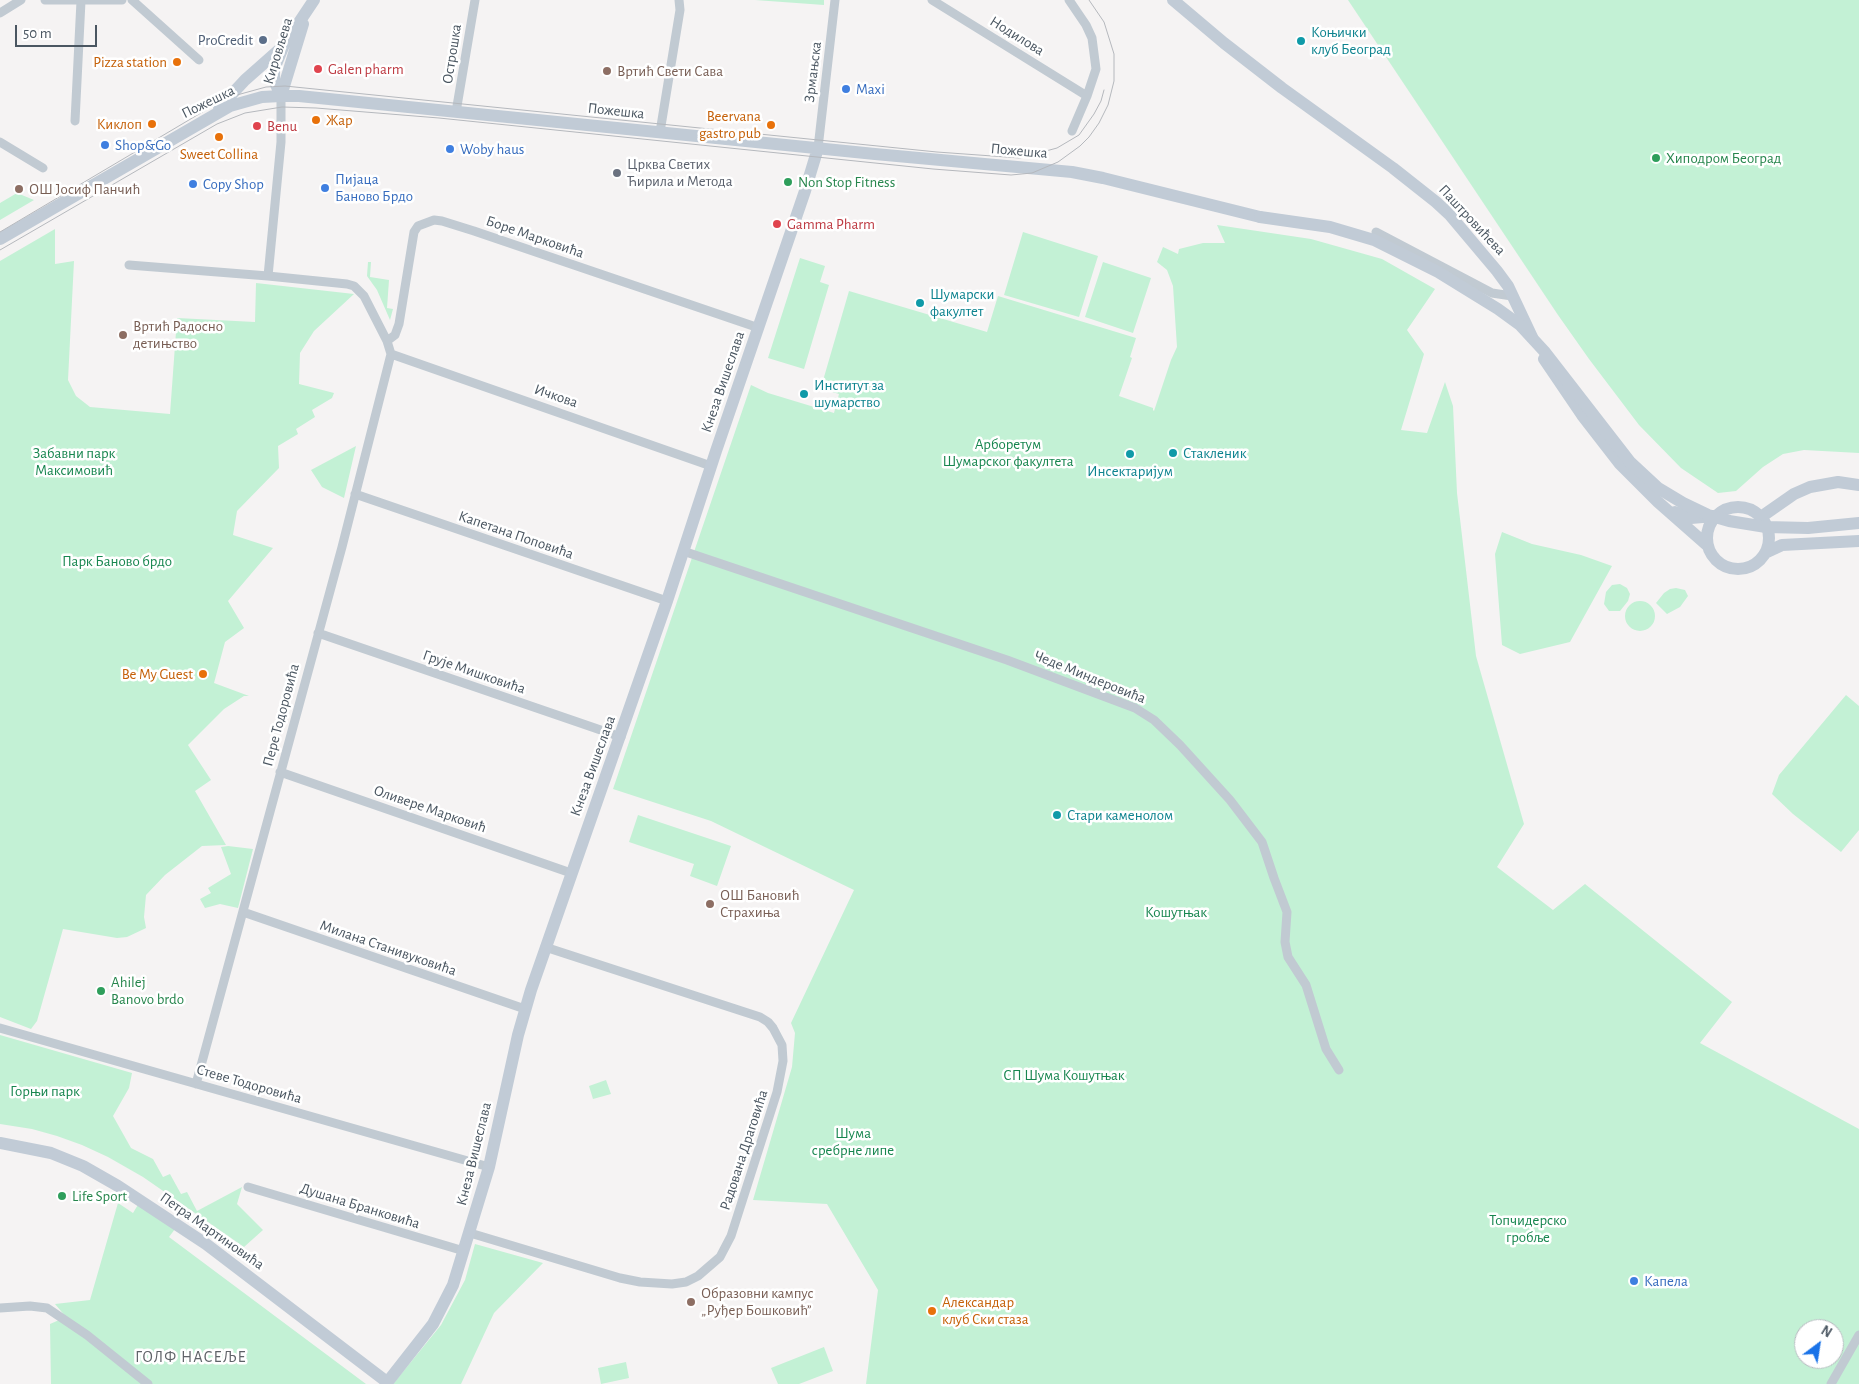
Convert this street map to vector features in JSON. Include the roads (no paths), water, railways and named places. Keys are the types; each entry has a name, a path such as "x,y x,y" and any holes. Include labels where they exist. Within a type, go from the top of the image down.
{"street":[{"path":"3,11 21,0"},
{"path":"45,0 122,0"},
{"path":"132,0 199,60"},
{"name":"Кировљева","path":"282,96 276,86 273,75 274,69 284,46 314,0"},
{"name":"Острошка","path":"456,112 475,0"},
{"path":"660,132 679,18 679,0"},
{"name":"Зрмањска","path":"818,148 836,0"},
{"name":"Нодилова","path":"932,0 1087,96"},
{"path":"1069,0 1086,25 1094,50 1096,69 1072,131"},
{"name":"Паштровићева","path":"1173,0 1282,88 1393,168 1449,214 1497,271 1524,318 1536,346 1582,415 1620,464 1658,502 1708,546"},
{"path":"75,121 81,1"},
{"name":"Кировљева","path":"282,96 307,12"},
{"path":"213,115 245,80 284,46"},
{"path":"268,276 281,142 282,96"},
{"name":"Пожешка","path":"0,240 213,115 240,102 262,97 299,96 1080,173 1260,216 1330,227 1374,240 1438,272 1492,304 1520,325 1544,350 1630,462 1658,488 1683,504 1708,515 1761,527 1808,528 1859,523"},
{"path":"0,142 43,168"},
{"name":"Кнеза Вишеслава","path":"386,1383 439,1314 453,1284 490,1167 525,1009 545,947 668,601 711,466 818,148"},
{"name":"Боре Марковића","path":"387,341 395,335 399,324 414,232 418,226 434,220 474,231 759,328"},
{"path":"1376,232 1492,293 1512,296"},
{"path":"129,265 268,276 354,286 364,296 387,341 391,354"},
{"name":"Ичкова","path":"391,354 711,466"},
{"name":"Пере Тодоровића","path":"196,1084 391,354"},
{"path":"1761,517 1802,490 1819,484 1846,483 1859,485"},
{"name":"Капетана Поповића","path":"355,494 668,601"},
{"name":"Паштровићева","path":"1658,502 1682,516 1691,518 1717,516"},
{"path":"1766,552 1769,536 1766,525 1761,517 1753,511 1731,508 1717,516 1708,530 1708,546 1711,554 1718,563 1735,570 1746,569 1756,564 1766,552 1782,545 1859,541"},
{"name":"Чеде Миндеровића","path":"683,551 1000,657 1134,708 1154,720 1185,750 1230,800 1262,842 1287,912 1285,942 1288,957 1306,985 1326,1049 1339,1070"},
{"name":"Грује Мишковића","path":"318,633 621,737"},
{"name":"Оливере Марковић","path":"280,772 572,873"},
{"name":"Милана Станивуковића","path":"243,912 525,1009"},
{"name":"Радована Драговића","path":"470,1233 630,1280 672,1284 686,1282 698,1276 720,1257 731,1236 777,1092 783,1061 782,1045 773,1028 760,1017 545,947"},
{"name":"Стеве Тодоровића","path":"0,1028 490,1167"},
{"name":"Петра Мартиновића","path":"0,1143 32,1148 67,1159 118,1186 206,1244 386,1383"},
{"name":"Душана Бранковића","path":"248,1187 464,1251"},
{"path":"0,1308 30,1306 47,1308 87,1335 148,1384"},
{"path":"1831,1384 1859,1335"}],"tram line":[{"path":"0,250 217,124 245,113 282,107 439,118 933,169 1011,175 1032,173 1058,162 1080,146 1099,123 1108,105 1114,81 1114,54 1104,22 1089,0"},
{"path":"0,232 226,98 266,87 285,86 937,152 1020,158 1057,148 1079,135 1094,114 1104,90"}],"place":[{"name":"ProCredit","path":"263,40"},
{"name":"Коњички клуб Београд","path":"1301,41"},
{"name":"Pizza station","path":"177,62"},
{"name":"Galen pharm","path":"318,69"},
{"name":"Вртић Свети Сава","path":"607,71"},
{"name":"Maxi","path":"846,89"},
{"name":"Жар","path":"316,120"},
{"name":"Киклоп","path":"152,124"},
{"name":"Beervana gastro pub","path":"771,125"},
{"name":"Benu","path":"257,126"},
{"name":"Sweet Collina","path":"219,137"},
{"name":"Shop&Go","path":"105,145"},
{"name":"Woby haus","path":"450,149"},
{"name":"Хиподром Београд","path":"1656,158"},
{"name":"Црква Светих Ћирила и Метода","path":"617,173"},
{"name":"Non Stop Fitness","path":"788,182"},
{"name":"Copy Shop","path":"193,184"},
{"name":"Пијаца Баново Брдо","path":"325,188"},
{"name":"ОШ Јосиф Панчић","path":"19,189"},
{"name":"Gamma Pharm","path":"777,224"},
{"name":"Шумарски факултет","path":"920,303"},
{"name":"Вртић Радосно детињство","path":"123,335"},
{"name":"Институт за шумарство","path":"804,394"},
{"name":"Стакленик","path":"1173,453"},
{"name":"Инсектаријум","path":"1130,454"},
{"name":"Be My Guest","path":"203,674"},
{"name":"Стари каменолом","path":"1057,815"},
{"name":"ОШ Бановић Страхиња","path":"710,904"},
{"name":"Ahilej Banovo brdo","path":"101,991"},
{"name":"Life Sport","path":"62,1196"},
{"name":"Капела","path":"1634,1281"},
{"name":"Образовни кампус „Руђер Бошковић”","path":"691,1302"},
{"name":"Александар клуб Ски стаза","path":"932,1311"}],"district":[{"name":"ГОЛФ НАСЕЉЕ","path":"191,1357"}],"park label":[{"name":"Арборетум Шумарског факултета","path":"1008,452"},
{"name":"Забавни парк Максимовић","path":"74,462"},
{"name":"Парк Баново брдо","path":"117,561"},
{"name":"Кошутњак","path":"1176,912"},
{"name":"СП Шума Кошутњак","path":"1064,1075"},
{"name":"Горњи парк","path":"45,1091"},
{"name":"Шума сребрне липе","path":"853,1142"},
{"name":"Топчидерско гробље","path":"1528,1228"}]}
